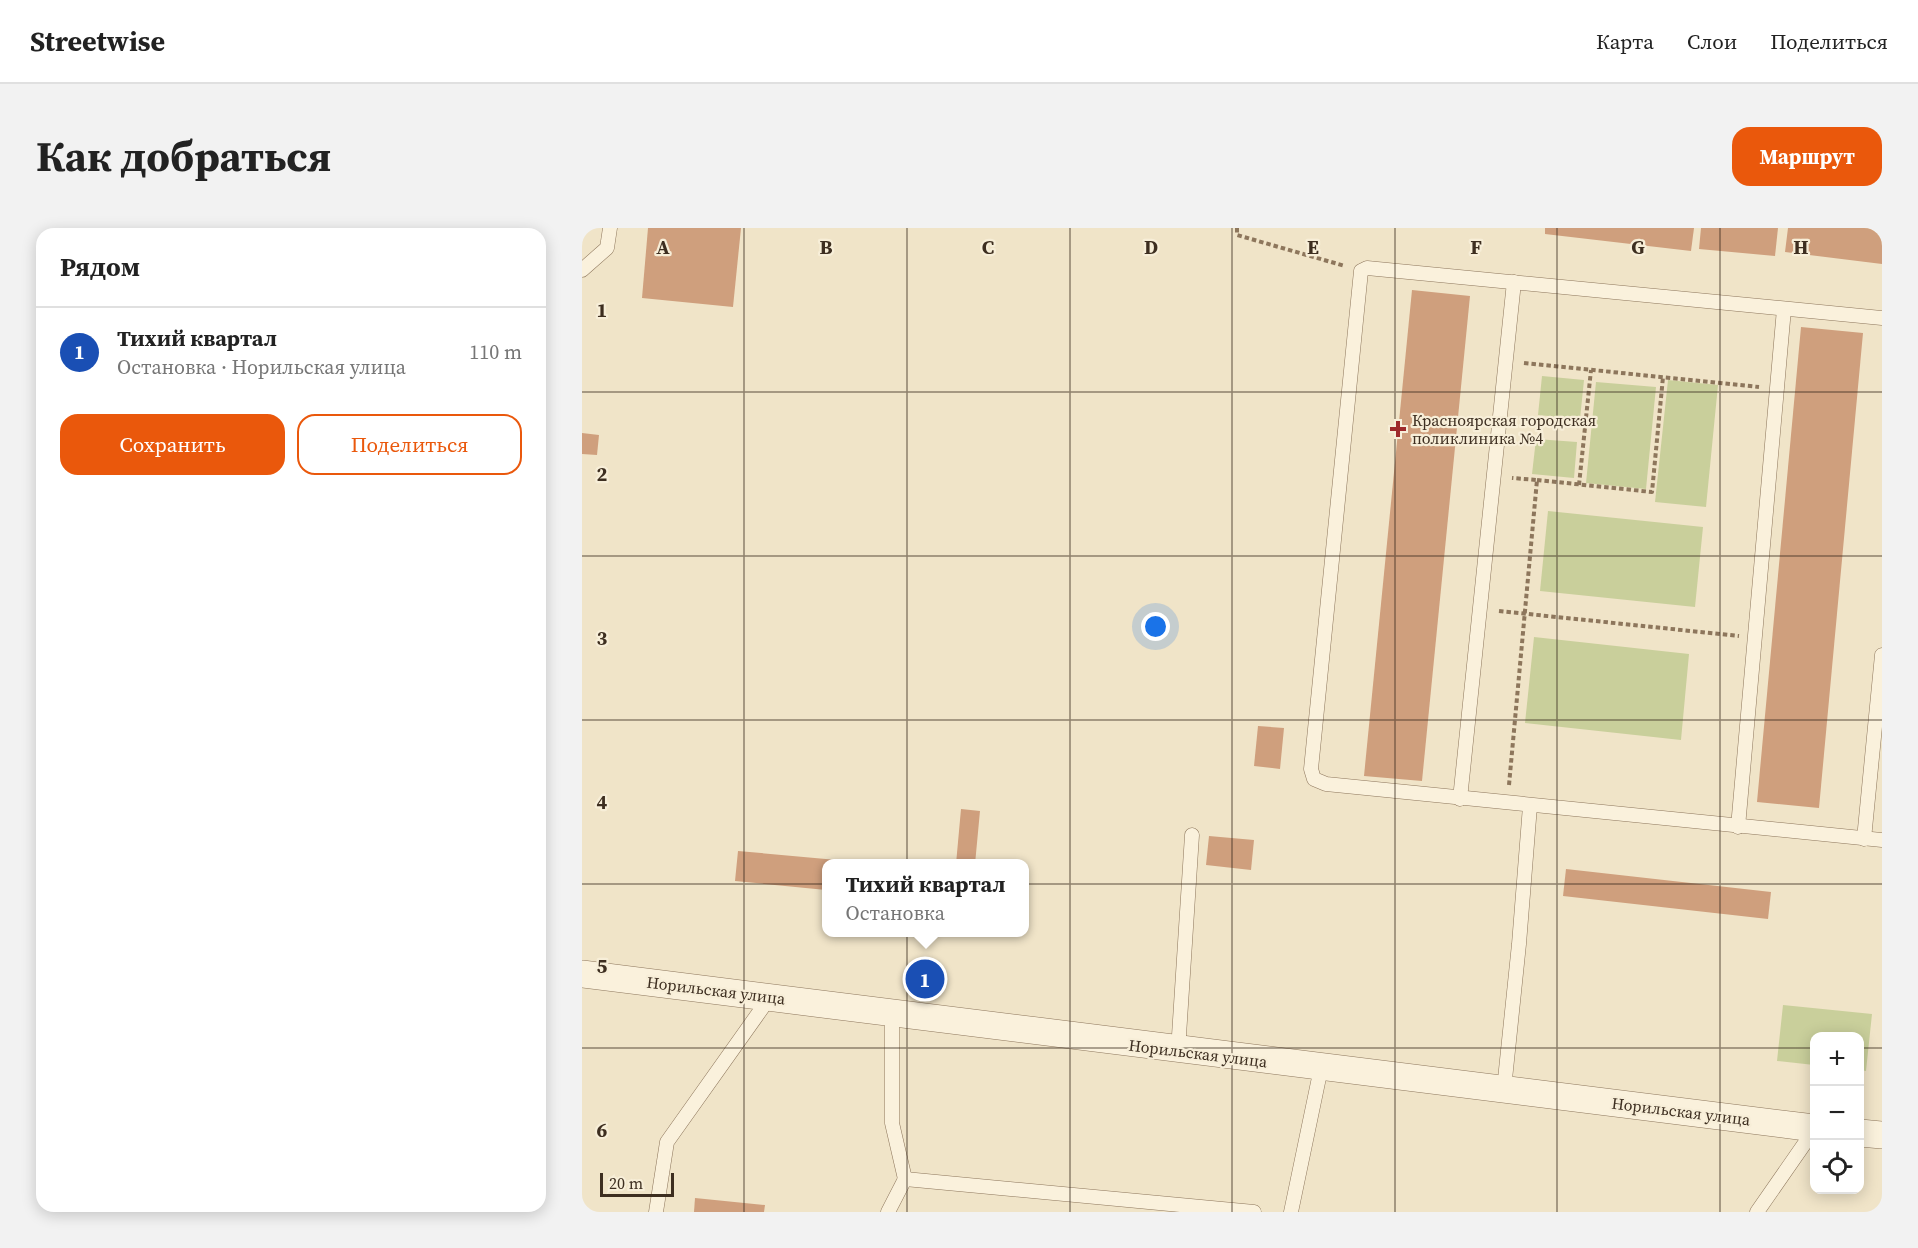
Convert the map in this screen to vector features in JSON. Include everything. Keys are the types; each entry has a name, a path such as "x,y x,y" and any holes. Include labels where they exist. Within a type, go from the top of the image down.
{"street":[{"name":"Норильская улица","path":"582,974 892,1011 1178,1051 1504,1089 1810,1128"},
{"path":"1864,1133 1882,1135"}],"lane":[{"path":"582,270 607,248 610,228"},
{"path":"1882,318 1367,268 1362,271 1311,769 1314,779 1326,784 1882,840"},
{"path":"1460,799 1514,282"},
{"path":"1738,826 1784,309"},
{"path":"1864,838 1882,655"},
{"path":"1504,1089 1520,944 1530,806"},
{"path":"1178,1051 1192,835"},
{"path":"656,1212 667,1142 770,997"},
{"path":"888,1212 905,1179 892,1123 892,1011"},
{"path":"1291,1212 1321,1068"},
{"path":"1757,1212 1810,1136"},
{"path":"905,1179 1254,1212"}],"path":[{"path":"1237,228 1237,235 1362,271"},
{"path":"1506,361 1777,389"},
{"path":"1579,485 1591,370"},
{"path":"1494,476 1652,492 1663,377"},
{"path":"1508,804 1537,480"},
{"path":"1480,608 1525,615 1754,638"}],"green space":[{"path":"1542,376 1584,380 1580,419 1538,415"},
{"path":"1668,380 1718,385 1706,507 1655,502"},
{"path":"1596,382 1656,387 1646,489 1586,483"},
{"path":"1536,439 1577,442 1574,478 1532,474"},
{"path":"1548,511 1703,527 1695,607 1540,591"},
{"path":"1534,637 1689,654 1681,740 1525,723"},
{"path":"1783,1005 1872,1014 1866,1071 1864,1071 1864,1032 1810,1032 1810,1065 1777,1061"}],"building":[{"path":"648,228 741,228 733,307 642,298"},
{"path":"1545,228 1694,228 1691,251 1545,234"},
{"path":"1701,228 1778,228 1775,256 1699,249"},
{"path":"1788,228 1882,228 1882,264 1785,252"},
{"path":"1412,290 1470,296 1422,781 1364,776"},
{"path":"1801,327 1863,333 1819,808 1757,802"},
{"path":"582,433 599,435 597,455 582,454"},
{"path":"1258,726 1284,728 1280,769 1254,766"},
{"path":"961,809 980,811 975,859 956,859"},
{"path":"1209,836 1254,840 1251,870 1206,865"},
{"path":"738,851 826,859 822,859 822,890 735,881"},
{"path":"1566,869 1771,892 1768,919 1563,896"},
{"path":"695,1198 765,1205 764,1212 694,1212"}],"place":[{"name":"Красноярская городская поликлиника №4","path":"1398,429"},
{"name":"Тихий квартал","path":"925,979"}]}
